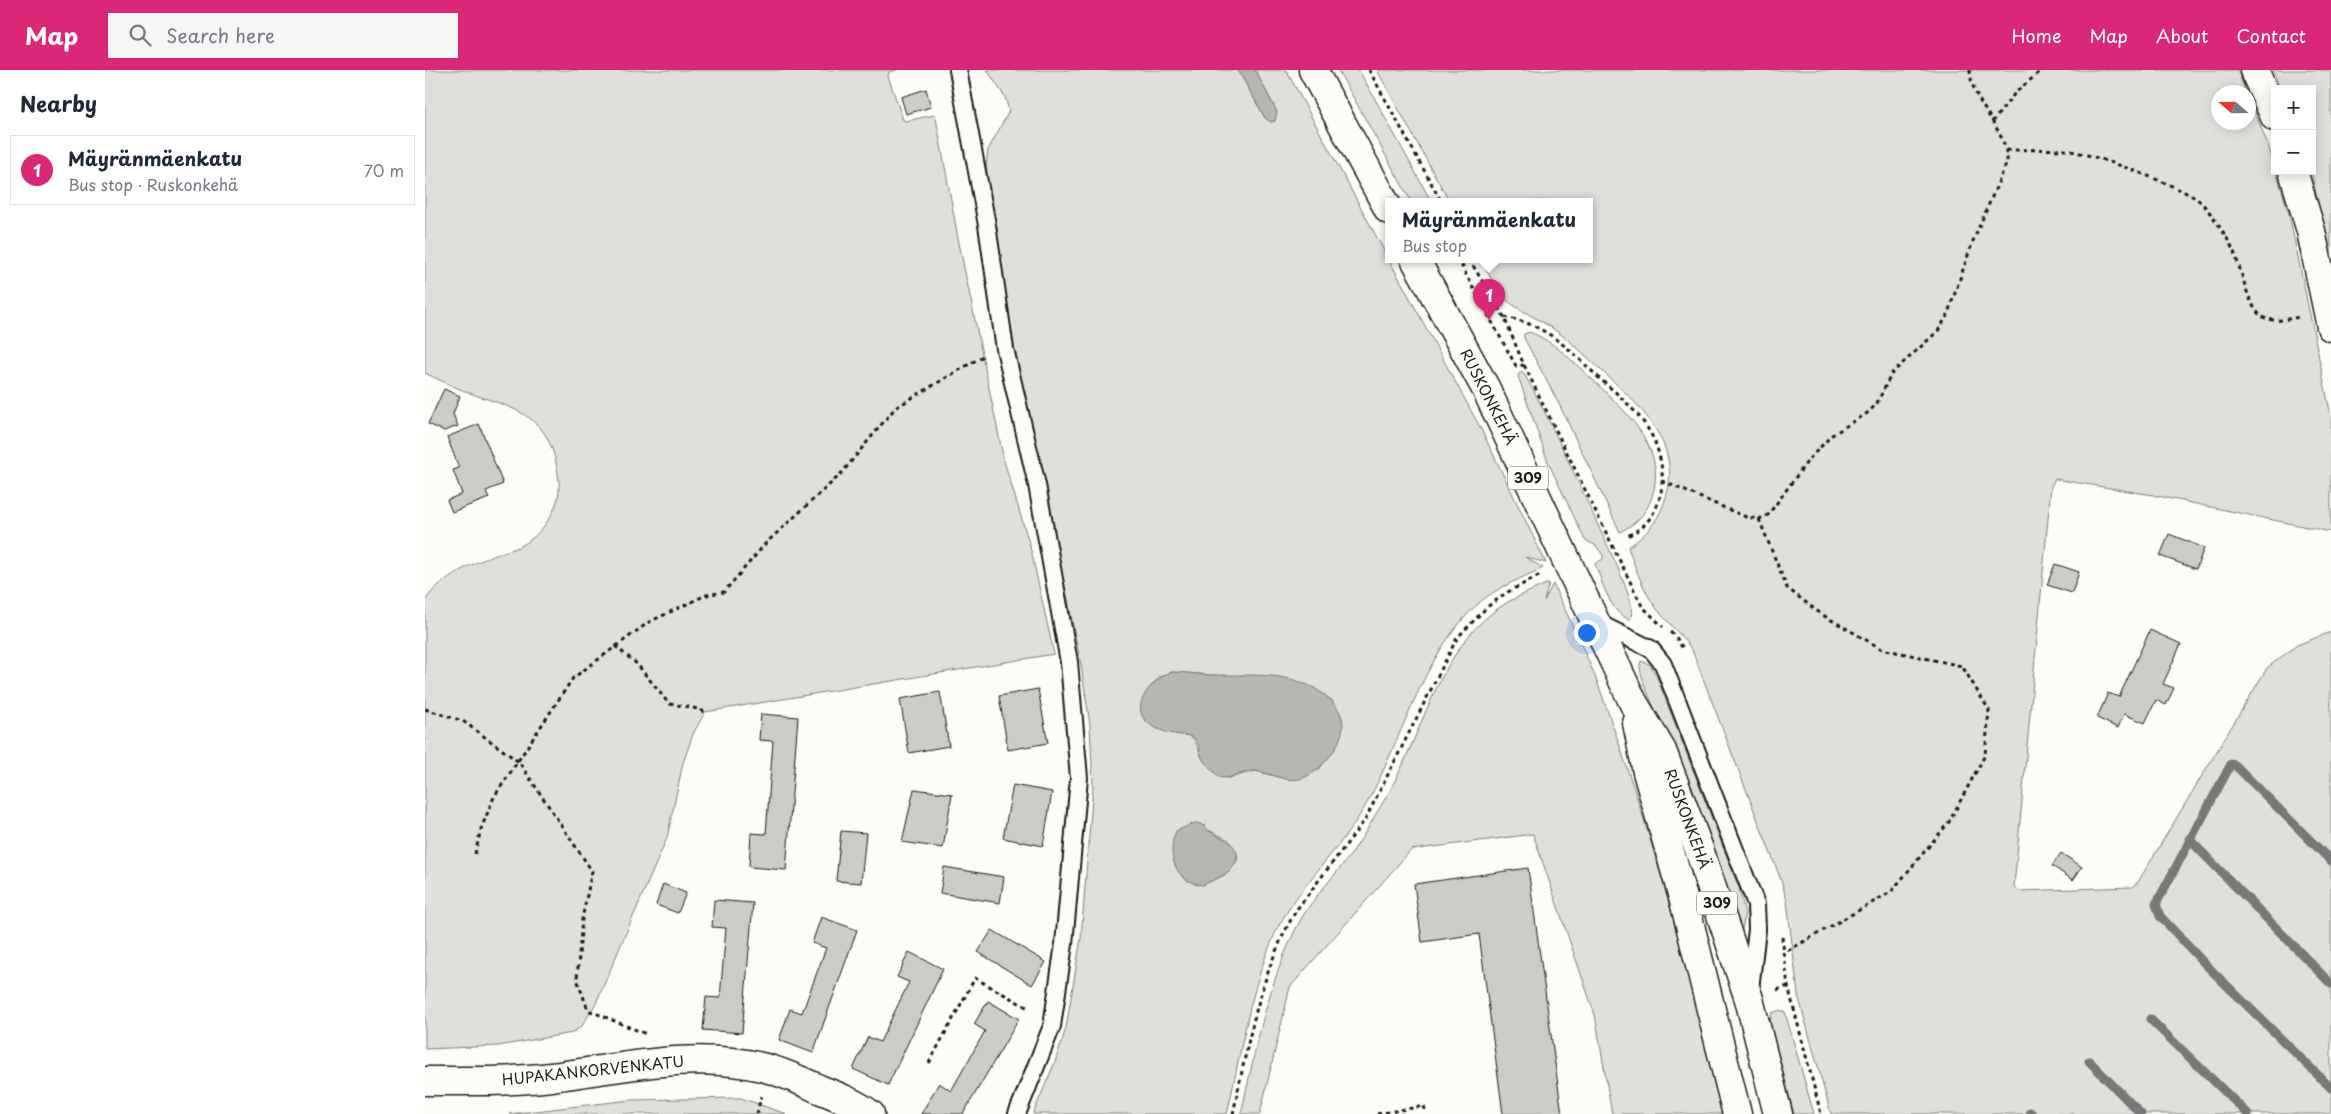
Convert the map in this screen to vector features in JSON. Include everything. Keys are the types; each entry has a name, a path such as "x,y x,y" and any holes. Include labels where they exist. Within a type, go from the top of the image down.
{"main road":[{"path":"1313,70 1385,203"},
{"path":"2254,70 2271,108"},
{"path":"2294,175 2311,231 2329,320"},
{"name":"RUSKONKEHÄ","path":"1417,263 1486,389 1633,702 1662,751 1699,849 1749,999 1778,1114"},
{"name":"RUSKONKEHÄ","path":"1633,702 1647,772 1684,901 1737,1114"},
{"name":"HUPAKANKORVENKATU","path":"425,1081 516,1080 643,1063 702,1061 737,1063 767,1068 860,1106 870,1114"}],"lane":[{"path":"958,70 987,225 1005,349 1037,485 1069,662 1079,778 1064,944 1053,1026 1017,1114"},
{"path":"1598,624 1651,649 1663,664 1756,904 1757,930 1749,999"}],"path":[{"path":"1369,70 1439,198"},
{"path":"1662,481 1746,516 1759,519 1768,515 1809,459 1832,435 1869,412 1877,403 1891,372 1938,331 1947,316 1973,241 2007,162 2007,150 1970,80 1970,70"},
{"path":"1991,122 2015,92 2042,70"},
{"path":"2007,150 2065,150 2079,153 2155,179 2184,192 2197,200 2205,208 2234,250 2254,308 2261,316 2279,320 2329,320"},
{"path":"1467,263 1462,267 1485,311 1516,366 1524,365"},
{"path":"1504,317 1529,322 1545,331 1571,352 1631,408 1651,435 1662,466 1662,481 1656,509 1648,521 1625,537"},
{"path":"475,854 481,829 493,797 519,762 573,678 649,622 705,595 724,592 766,543 840,475 895,408 977,358 1005,349"},
{"path":"1759,519 1787,588 1821,614 1882,649 1962,666 1989,710 1985,754 1981,763 1949,822 1891,892 1782,954"},
{"path":"1233,1114 1271,962 1284,932 1297,909 1365,820 1457,638 1487,607 1506,593 1543,574"},
{"path":"615,646 637,664 669,704 691,707 705,712"},
{"path":"425,709 463,721 519,762 592,871 582,919 577,979 587,1010 646,1034"},
{"path":"929,1063 975,978 1039,1014 1053,1026"},
{"path":"1377,1114 1424,1106 1426,1114"}],"shaded area":[{"path":"425,70 897,70 889,72 888,76 903,120 934,115 936,118 958,238 1004,461 1030,546 1054,654 705,712 693,734 683,763 667,838 596,1003 582,1026 572,1033 498,1046 425,1049 425,601 440,584 459,571 479,561 520,546 533,538 550,517 557,500 559,482 551,446 544,433 535,423 511,408 465,391 425,373"},
{"path":"987,70 1238,70 1265,118 1274,106 1255,70 1286,70 1385,252 1385,263 1391,263 1481,429 1546,563 1525,557 1543,568 1494,592 1480,602 1459,623 1426,675 1388,761 1360,815 1299,894 1278,927 1262,965 1256,986 1227,1114 1033,1114 1055,1062 1066,1028 1081,938 1093,786 1090,725 1081,665 1066,590 1021,397 1003,300 986,166 988,150 1009,111 1005,97","holes":["1173,672 1300,682 1332,700 1341,735 1319,770 1287,779 1255,771 1229,778 1219,777 1207,764 1193,738 1187,735 1175,734 1153,684 1159,677","1204,825 1208,830 1229,840 1238,857 1227,873 1197,885 1182,876"]},
{"path":"1238,70 1255,70 1277,112 1275,121 1271,122 1265,118"},
{"path":"1338,70 1359,70 1429,198 1409,198"},
{"path":"1377,70 2237,70 2243,85 2211,85 2211,130 2256,130 2256,115 2271,155 2271,175 2277,175 2289,214 2331,416 2331,532 2153,495 2055,479 2051,486 2014,887 2020,891 2132,887 2138,882 2267,668 2297,645 2331,632 2331,1114 1831,1114 1798,995 1787,901 1781,880 1692,650 1658,611 1639,577 1628,547 1648,531 1661,510 1667,494 1670,475 1668,457 1652,424 1628,395 1578,348 1552,328 1504,298 1483,263 1593,263 1593,198 1447,198"},
{"path":"2273,70 2331,70 2331,261 2312,175 2316,175 2316,85 2279,85"},
{"path":"1529,332 1546,340 1571,359 1628,415 1647,442 1653,457 1655,473 1652,497 1646,510 1638,520 1620,532 1560,406 1524,338 1524,334"},
{"path":"1521,371 1547,416 1619,571 1630,601 1632,612 1630,619 1617,611 1612,604 1595,564 1603,559 1603,555 1595,545 1585,540 1548,462 1518,376"},
{"path":"1549,583 1544,601 1553,584 1598,684 1617,737 1683,951 1724,1114 1612,1114 1595,1015 1533,834 1411,850 1290,987 1260,1114 1241,1114 1271,990 1301,919 1312,902 1352,853 1371,823 1402,767 1436,688 1466,640 1485,619 1508,602"},
{"path":"1641,661 1649,664 1656,675 1739,888 1745,913 1741,935 1703,829 1644,682 1640,666"},
{"path":"1172,672 1278,677 1302,683 1323,694 1338,708 1343,726 1341,736 1324,763 1308,776 1300,779 1283,778 1256,771 1228,778 1219,777 1203,760 1194,738 1158,729 1144,719 1141,705 1147,690 1159,678"},
{"path":"1195,823 1202,824 1209,831 1229,842 1237,853 1236,862 1228,873 1203,885 1186,879 1175,866 1173,858 1173,840 1176,831"},
{"path":"1780,1010 1785,1012 1814,1114 1794,1114 1770,1023 1772,1013"},
{"path":"741,1098 786,1114 509,1114 631,1100"}],"building":[{"path":"926,89 931,107 906,114 901,97"},
{"path":"444,389 460,396 453,414 458,426 444,431 428,424"},
{"path":"479,424 503,484 486,491 489,498 452,512 447,500 462,494 453,470 459,468 447,437"},
{"path":"2169,534 2204,548 2196,569 2160,556"},
{"path":"2055,564 2079,572 2072,593 2047,585"},
{"path":"2150,630 2181,644 2163,684 2174,688 2166,705 2156,700 2145,723 2124,714 2118,728 2097,718 2108,693 2119,697"},
{"path":"1038,689 1048,743 1008,750 999,696"},
{"path":"940,692 949,746 909,753 900,699"},
{"path":"761,714 798,717 786,870 749,867 751,833 766,834 773,741 759,740"},
{"path":"1013,785 1052,792 1043,846 1003,838"},
{"path":"914,789 952,794 943,848 902,842"},
{"path":"841,831 866,833 861,883 836,881"},
{"path":"2061,853 2082,867 2073,880 2052,866"},
{"path":"944,867 1004,877 1000,903 940,893"},
{"path":"1528,868 1562,1114 1503,1114 1479,934 1422,942 1414,884"},
{"path":"663,884 686,893 678,913 656,905"},
{"path":"714,900 753,903 742,1033 703,1030 706,997 720,998 726,928 712,927"},
{"path":"821,917 857,930 813,1053 779,1040 790,1009 802,1013 826,948 812,943"},
{"path":"992,930 1046,962 1032,985 978,952"},
{"path":"909,952 943,969 888,1085 853,1069 868,1037 880,1042 909,982 897,977"},
{"path":"988,1001 1019,1019 963,1114 921,1114 939,1083 951,1091 985,1031 974,1024"}],"waterway":[{"path":"2331,861 2235,765 2231,764 2156,904 2160,916 2204,963 2331,1088"},
{"path":"2189,839 2331,984"},
{"path":"2150,1019 2248,1114"},
{"path":"2089,1061 2141,1114"}],"place":[{"name":"Mäyränmäenkatu","path":"1489,320"}]}
